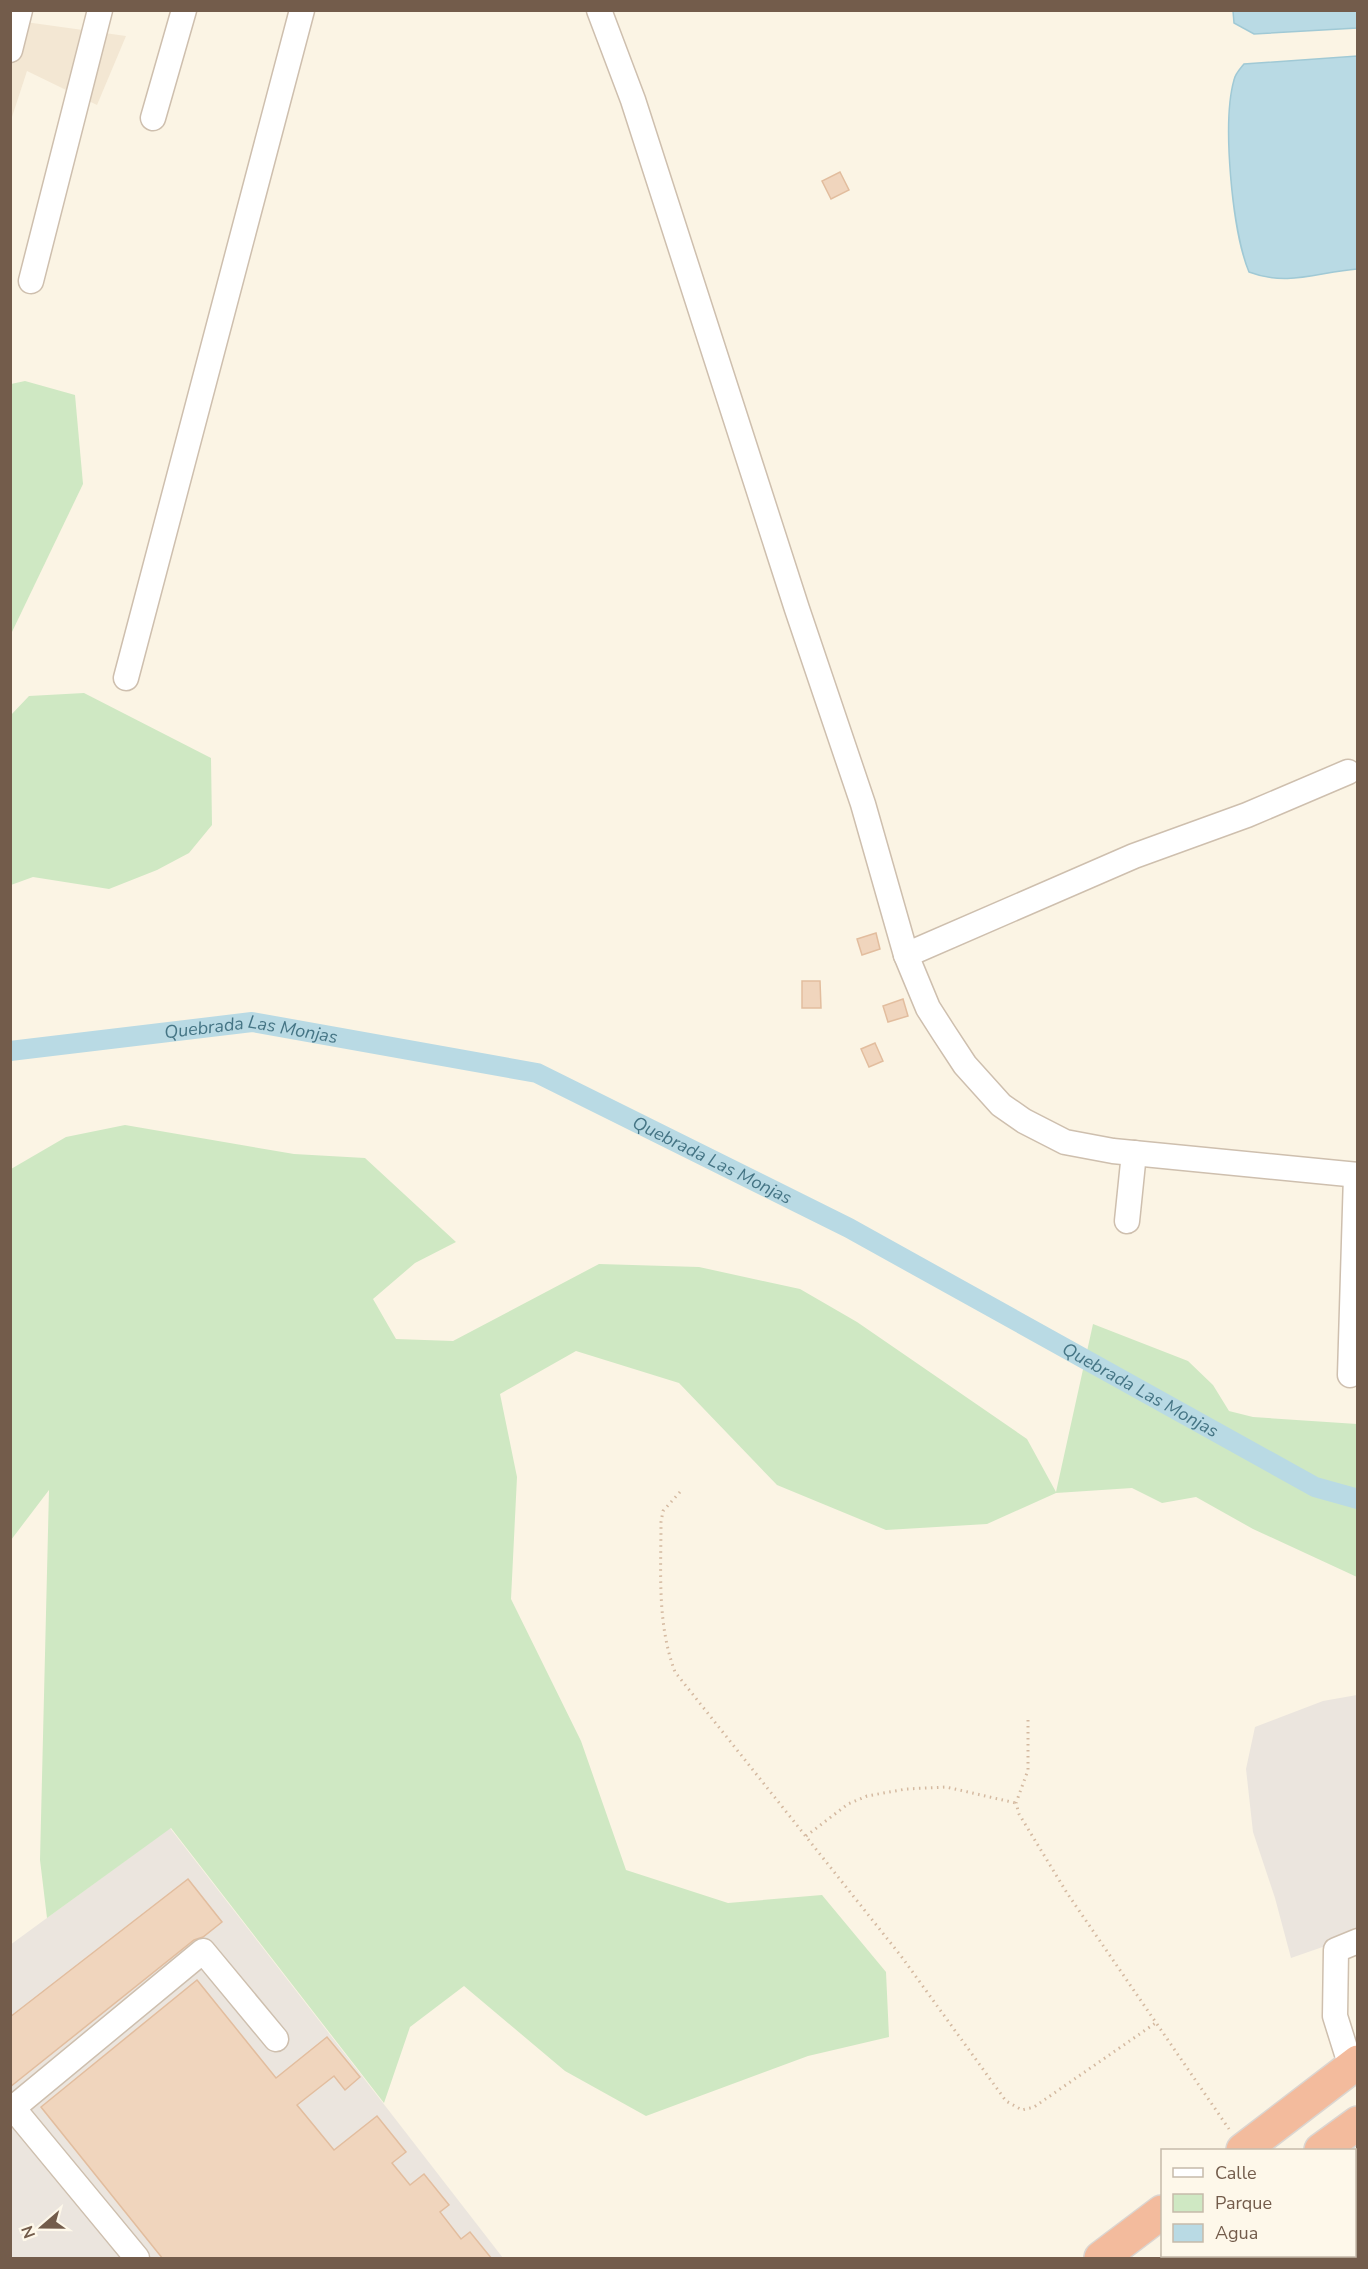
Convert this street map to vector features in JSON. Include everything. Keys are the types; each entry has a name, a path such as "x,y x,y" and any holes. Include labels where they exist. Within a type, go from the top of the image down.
{"highway":[{"path":"1246,2149 1354,2065"},
{"path":"1324,2149 1358,2123"},
{"path":"1101,2259 1161,2213"}],"street":[{"path":"10,50 20,10"},
{"path":"31,281 100,10"},
{"path":"153,118 184,10"},
{"path":"126,678 302,10"},
{"path":"599,10 633,100 797,609 863,804 906,955 933,1016 965,1065 1001,1105 1033,1126 1065,1142 1088,1148 1357,1175 1350,1375"},
{"path":"906,955 1134,856 1247,815 1348,772"},
{"path":"1127,1221 1134,1153"},
{"path":"1354,2065 1335,2016 1336,1950 1358,1941"},
{"path":"137,2259 13,2108 203,1951 276,2039"}],"path":[{"path":"680,1492 663,1510 661,1521 662,1615 665,1645 675,1672 901,1956 1006,2101 1022,2110 1034,2107 1157,2022"},
{"path":"1028,1720 1028,1770 1016,1803 1019,1814 1067,1893 1214,2106"},
{"path":"806,1836 848,1804 867,1796 897,1791 946,1787 1016,1803"}],"shaded area":[{"path":"11,20 126,36 97,105 27,71 11,120"},
{"path":"1357,1695 1357,1935 1291,1958 1275,1898 1253,1832 1246,1769 1255,1727 1323,1701"},
{"path":"170,1828 503,2258 11,2258 10,1945"},
{"path":"1357,2222 1357,2258 1308,2258 1356,2257"}],"green space":[{"path":"25,381 75,395 83,484 11,634 11,384"},
{"path":"84,693 211,758 212,825 189,853 157,870 109,889 33,877 11,885 11,715 29,696"},
{"path":"125,1125 294,1154 365,1158 456,1242 415,1263 373,1299 396,1339 453,1341 599,1264 699,1267 800,1289 857,1322 1027,1439 1056,1492 1093,1324 1188,1361 1213,1385 1229,1411 1253,1417 1357,1424 1357,1577 1253,1529 1196,1497 1162,1503 1132,1488 1056,1493 987,1524 886,1530 777,1485 679,1383 576,1351 500,1394 517,1477 511,1599 581,1741 626,1870 728,1903 822,1895 886,1972 889,2037 808,2056 646,2116 565,2071 464,1986 410,2027 384,2103 171,1828 47,1918 40,1860 49,1490 11,1540 11,1169 66,1137"}],"water":[{"path":"1233,11 1357,11 1357,28 1254,34 1234,23"},
{"path":"1357,56 1357,269 1290,278 1263,276 1249,272 1238,231 1229,148 1229,122 1235,76 1244,64"}],"building":[{"path":"840,172 849,190 831,199 822,181"},
{"path":"876,933 880,949 862,955 857,939"},
{"path":"802,981 820,981 821,1008 802,1008"},
{"path":"903,999 908,1016 888,1022 883,1006"},
{"path":"875,1043 883,1061 869,1067 861,1049"},
{"path":"188,1879 222,1922 203,1937 194,1940 10,2087 10,2017"},
{"path":"197,1980 276,2078 327,2037 360,2077 345,2090 334,2076 297,2105 334,2150 377,2116 406,2152 392,2163 410,2185 424,2174 449,2205 440,2212 461,2239 470,2232 492,2259 163,2259 41,2107"}],"waterway":[{"name":"Quebrada Las Monjas","path":"10,1051 252,1022 537,1073 849,1228 1315,1487 1358,1499"}]}
